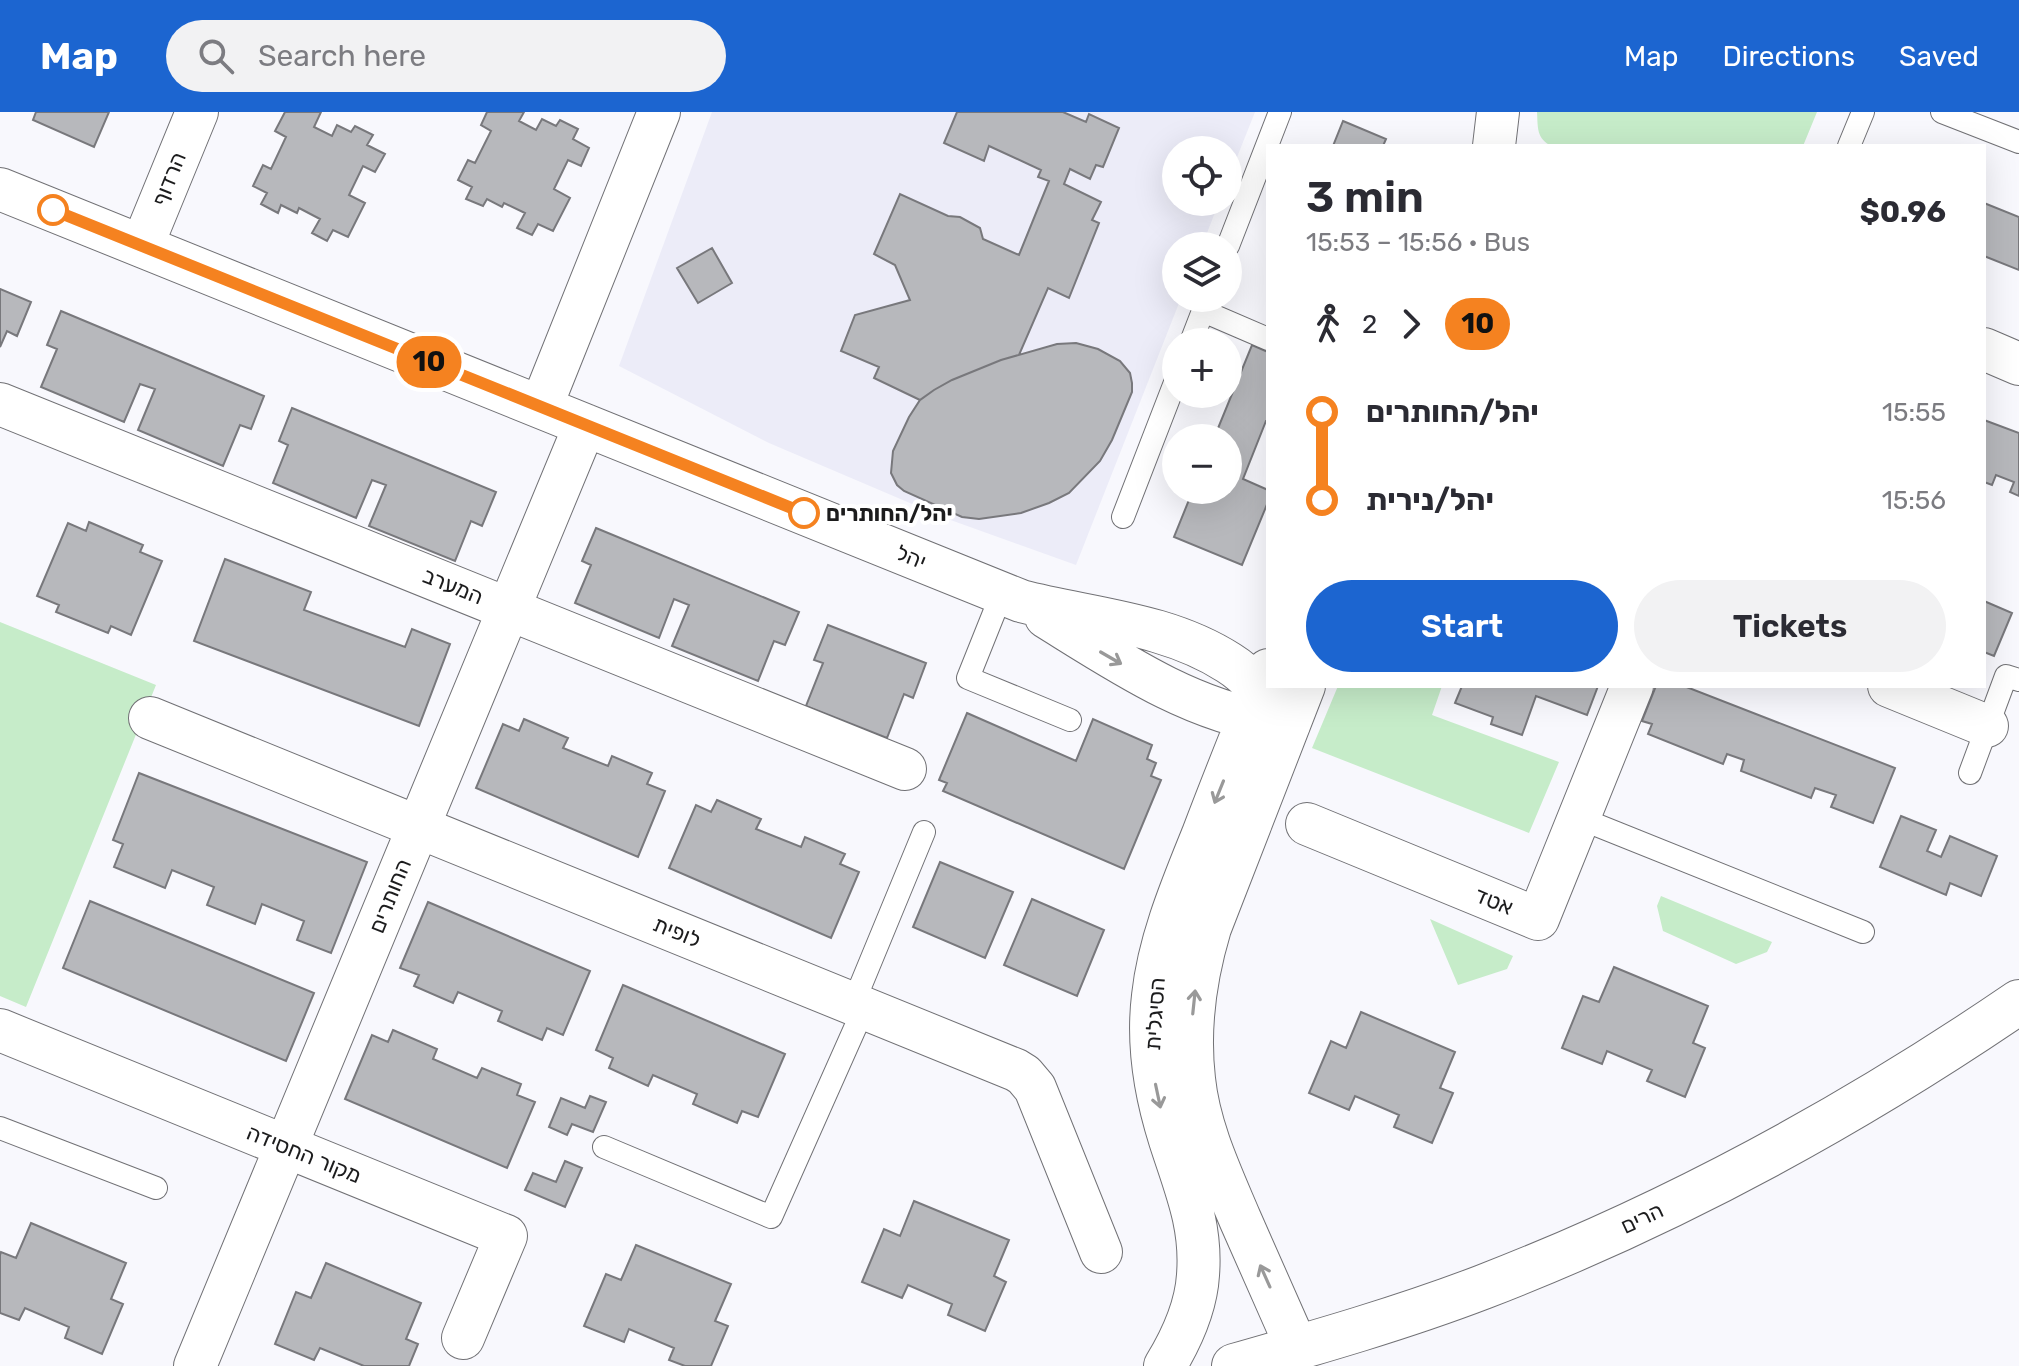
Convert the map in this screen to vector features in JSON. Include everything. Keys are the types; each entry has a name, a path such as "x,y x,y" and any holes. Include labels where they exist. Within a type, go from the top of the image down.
{"main road":[{"name":"הרים","path":"1234,1366 1377,1324 1482,1287 1676,1203 1846,1111 2019,1002"}],"street":[{"name":"הרדוף","path":"142,246 197,112"},
{"path":"541,407 659,112"},
{"path":"1494,144 1498,112"},
{"name":"יהל","path":"0,189 1012,597 1139,673 1196,700 1259,693 1289,725"},
{"path":"1986,350 2019,364"},
{"name":"המערב","path":"0,404 905,769"},
{"name":"החותרים","path":"195,1366 585,425"},
{"name":"הסיגלית","path":"1297,1348 1210,1145 1194,1082 1192,1020 1195,989 1210,928 1303,688"},
{"name":"אטד","path":"1307,824 1538,919 1631,688"},
{"path":"1894,688 1987,726"},
{"name":"הסיגלית","path":"1165,1366 1194,1304 1199,1249 1195,1217 1159,1103 1152,1067 1150,1032 1153,995 1160,955 1173,912 1259,693"},
{"name":"לופית","path":"150,718 1016,1070 1035,1088 1101,1252"},
{"name":"מקור החסידה","path":"3,1039 286,1147 506,1236 463,1338"}],"lane":[{"path":"1268,144 1280,112"},
{"path":"1850,144 1863,112"},
{"path":"1952,114 2019,142"},
{"path":"1233,232 1266,148"},
{"path":"1219,312 1266,338"},
{"path":"1123,517 1165,408"},
{"path":"1012,597 968,678 1070,720"},
{"path":"1970,773 2006,676 2019,680"},
{"path":"1579,818 1863,932"},
{"path":"604,1147 771,1217 859,1006 924,832"},
{"path":"0,1128 156,1188"}],"shaded area":[{"path":"712,112 1255,112 1242,145 1242,136 1162,136 1162,216 1214,216 1207,232 1162,232 1162,312 1175,312 1169,328 1162,328 1162,346 1076,565 945,518 769,443 619,366"}],"green space":[{"path":"1537,112 1817,112 1804,144 1549,144 1540,136"},
{"path":"0,622 156,685 26,1007 0,996"},
{"path":"1337,688 1441,688 1432,715 1559,762 1529,833 1312,748"},
{"path":"1661,896 1772,942 1767,952 1736,964 1663,931 1657,906"},
{"path":"1430,919 1513,956 1507,969 1458,985"}],"building":[{"path":"36,112 109,112 94,147 33,120"},
{"path":"285,112 321,112 314,127 332,136 337,125 351,132 355,126 373,135 367,145 385,154 375,172 363,166 349,195 365,203 348,237 333,230 327,241 312,233 320,219 299,208 297,213 281,205 278,213 261,204 267,193 253,186 263,165 271,169 286,137 275,131"},
{"path":"487,112 524,112 519,121 536,130 542,119 556,126 560,120 578,129 573,139 589,148 581,166 568,160 554,189 570,198 553,231 538,224 532,235 517,228 525,213 504,203 502,207 487,199 483,206 466,199 472,187 458,180 468,160 475,163 491,131 481,125"},
{"path":"957,112 1063,112 1086,122 1089,114 1119,128 1103,167 1096,165 1090,179 1070,169 1064,184 1101,202 1092,220 1099,223 1069,298 1048,288 1019,355 952,380 920,400 874,378 879,367 841,351 855,315 910,300 895,265 874,254 900,194 948,216 960,217 980,228 983,239 1019,255 1049,181 1038,177 1041,170 989,146 984,161 944,143"},
{"path":"1343,121 1386,139 1384,144 1334,144"},
{"path":"1986,204 2019,217 2019,270 1986,257"},
{"path":"712,248 732,283 698,303 677,268"},
{"path":"0,289 31,302 17,336 7,331 0,347"},
{"path":"61,311 264,396 251,429 240,425 223,466 138,430 155,389 140,384 124,422 41,387 57,349 47,345"},
{"path":"1076,343 1098,349 1120,361 1130,373 1132,392 1100,461 1069,493 1021,513 979,519 962,517 897,485 891,473 893,451 920,400 952,380 1001,360 1057,344"},
{"path":"1252,345 1266,351 1266,421 1243,479 1266,489 1266,507 1242,565 1174,537 1187,504 1242,504 1242,424 1220,424 1226,408 1242,408 1242,369"},
{"path":"292,408 496,492 482,526 471,521 455,561 369,526 386,485 372,480 356,518 273,483 288,445 279,441"},
{"path":"1986,421 2019,433 2019,496 2010,492 2014,482 1996,475 1992,485 1986,483"},
{"path":"89,522 143,545 140,552 162,561 131,635 111,626 108,633 56,612 59,605 37,596 68,523 86,531"},
{"path":"596,528 799,612 785,645 774,641 758,681 672,646 689,605 674,599 659,638 575,603 591,565 582,561"},
{"path":"225,559 311,592 304,610 405,647 412,629 450,644 419,726 194,641"},
{"path":"1986,602 2012,613 1994,656 1986,653"},
{"path":"828,625 926,663 913,698 904,694 887,738 806,706 823,663 814,660"},
{"path":"1461,688 1597,688 1587,715 1536,696 1522,735 1491,724 1493,717 1455,703"},
{"path":"1655,688 1689,688 1895,768 1873,823 1831,807 1836,795 1815,788 1811,798 1741,771 1744,760 1727,754 1723,764 1648,734 1652,724 1642,721"},
{"path":"967,713 1076,761 1093,719 1152,745 1147,759 1156,763 1151,776 1161,780 1124,869 943,791 947,783 939,780"},
{"path":"524,719 568,738 563,748 608,766 612,756 652,773 647,784 665,791 638,857 476,788 503,724 519,731"},
{"path":"139,773 367,862 331,953 297,940 304,921 262,904 255,924 207,905 214,887 172,870 165,888 114,867 123,844 113,840"},
{"path":"717,800 761,819 756,829 801,847 805,837 845,854 840,864 859,872 831,938 669,868 696,805 711,812"},
{"path":"1901,816 1936,830 1927,851 1941,857 1950,836 1997,856 1981,896 1950,883 1946,895 1880,867"},
{"path":"940,862 1013,892 985,958 913,927"},
{"path":"1032,899 1104,930 1077,996 1004,965"},
{"path":"90,901 314,993 286,1061 63,968"},
{"path":"428,902 590,971 563,1035 547,1028 542,1040 498,1021 502,1011 458,992 453,1003 414,986 419,975 400,968"},
{"path":"1614,967 1708,1006 1693,1043 1705,1048 1685,1097 1647,1081 1652,1070 1607,1051 1602,1064 1562,1048 1583,996 1599,1002"},
{"path":"623,985 785,1054 758,1117 742,1111 737,1123 693,1104 697,1094 653,1075 648,1086 609,1068 613,1058 596,1050"},
{"path":"1361,1012 1455,1052 1440,1088 1453,1093 1432,1143 1394,1127 1399,1115 1355,1096 1349,1110 1309,1093 1331,1041 1346,1048"},
{"path":"393,1030 437,1049 433,1059 477,1078 482,1068 521,1084 517,1095 535,1102 507,1168 345,1099 372,1035 388,1042"},
{"path":"590,1096 606,1102 593,1132 572,1124 567,1135 549,1127 561,1098 585,1108"},
{"path":"565,1161 582,1168 565,1207 525,1190 533,1173 556,1182"},
{"path":"914,1201 1009,1240 994,1276 1006,1282 985,1331 948,1315 952,1304 908,1285 902,1298 862,1282 884,1229 900,1236"},
{"path":"31,1223 126,1263 111,1299 123,1304 102,1354 65,1338 69,1327 25,1308 19,1320 0,1313 1,1252 16,1258"},
{"path":"636,1245 731,1284 715,1321 728,1326 711,1366 685,1366 669,1360 674,1348 629,1329 624,1342 584,1326 606,1274 621,1280"},
{"path":"326,1263 421,1303 406,1339 418,1344 409,1366 364,1366 320,1348 314,1360 275,1344 296,1292 311,1298"}],"bus line":[{"name":"10","path":"53,210 804,513"}],"place":[{"name":"יהל/החותרים","path":"804,513"}]}
